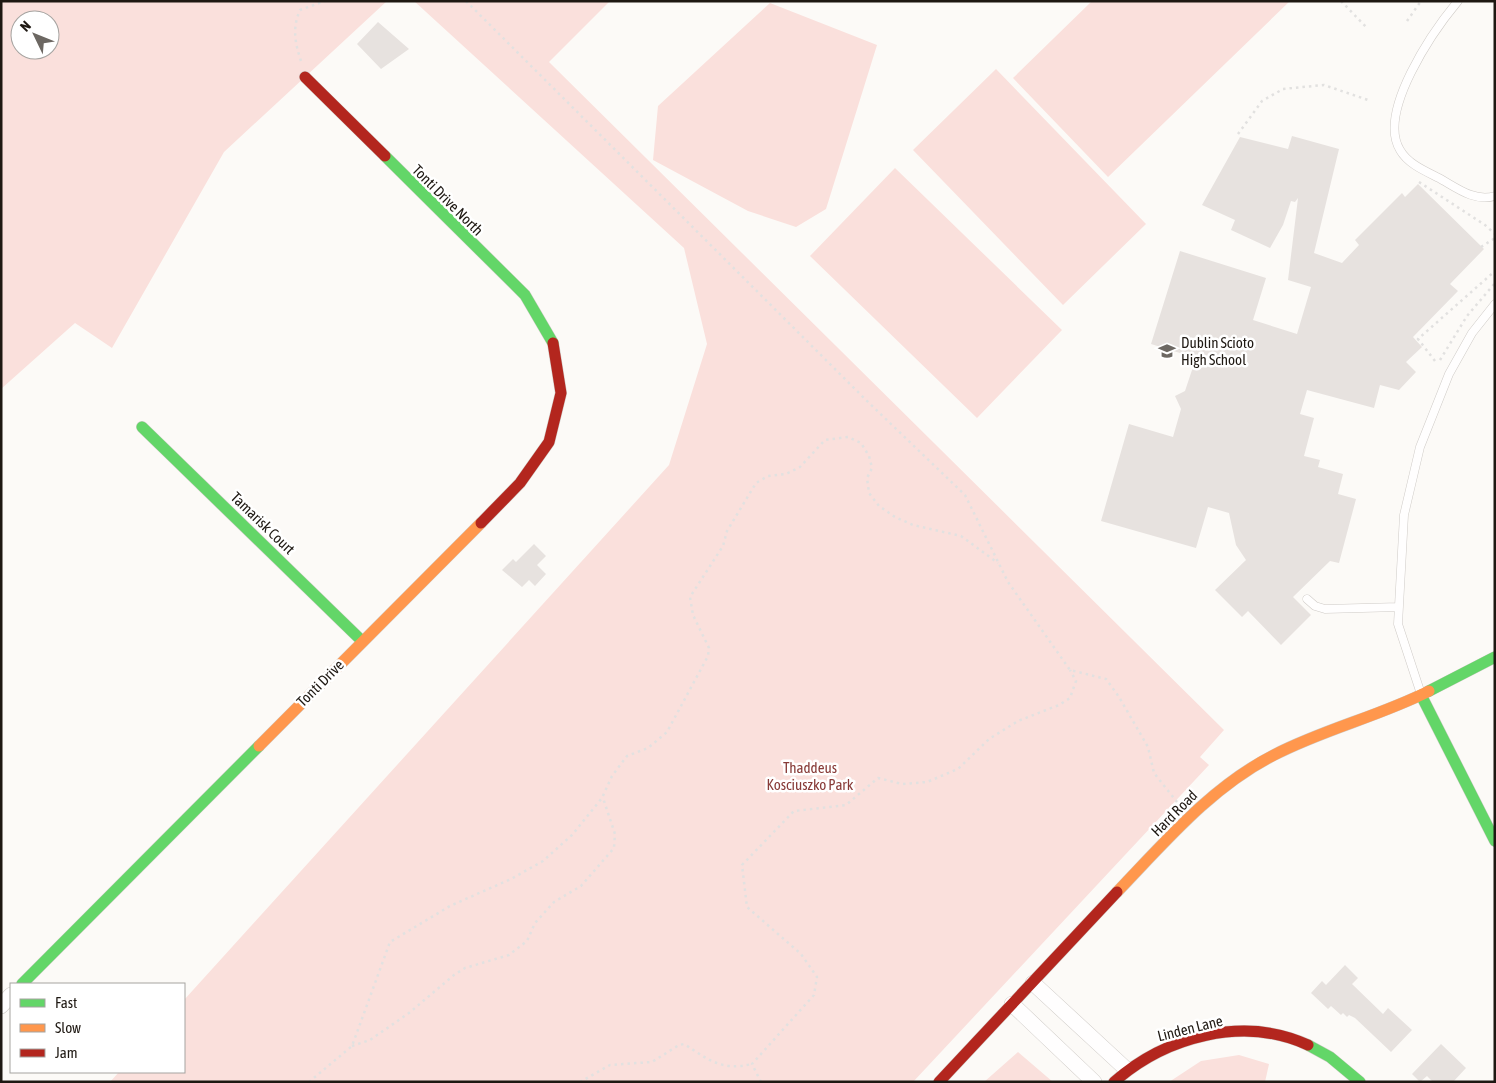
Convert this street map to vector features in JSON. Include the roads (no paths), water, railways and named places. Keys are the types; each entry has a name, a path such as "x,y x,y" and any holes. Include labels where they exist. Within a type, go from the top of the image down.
{"street":[{"name":"Tonti Drive North","path":"305,77 525,295 553,341 555,354"},
{"name":"Tonti Drive","path":"23,983 520,483 549,442 561,393 555,354"},
{"name":"Tamarisk Court","path":"142,427 362,641"},
{"name":"Hard Road","path":"939,1082 1178,828 1220,789 1241,774 1281,751 1421,695 1495,657"},
{"path":"1421,695 1495,841"},
{"path":"1033,983 1126,1069"},
{"path":"1,1006 10,997"},
{"path":"1012,1004 1094,1082"},
{"name":"Linden Lane","path":"1114,1082 1126,1069 1170,1046 1210,1035 1236,1032 1273,1035 1297,1040 1324,1054 1360,1082"}],"lane":[{"path":"1458,1 1418,60 1398,100 1394,137 1400,151 1412,164 1476,198 1495,196"},
{"path":"1421,695 1398,624 1404,515 1420,447 1449,374 1472,333 1495,304"},
{"path":"1307,599 1315,606 1325,609 1399,607"}],"place":[{"name":"Dublin Scioto High School","path":"1167,351"}],"park label":[{"name":"Thaddeus Kosciuszko Park","path":"810,776"}]}
